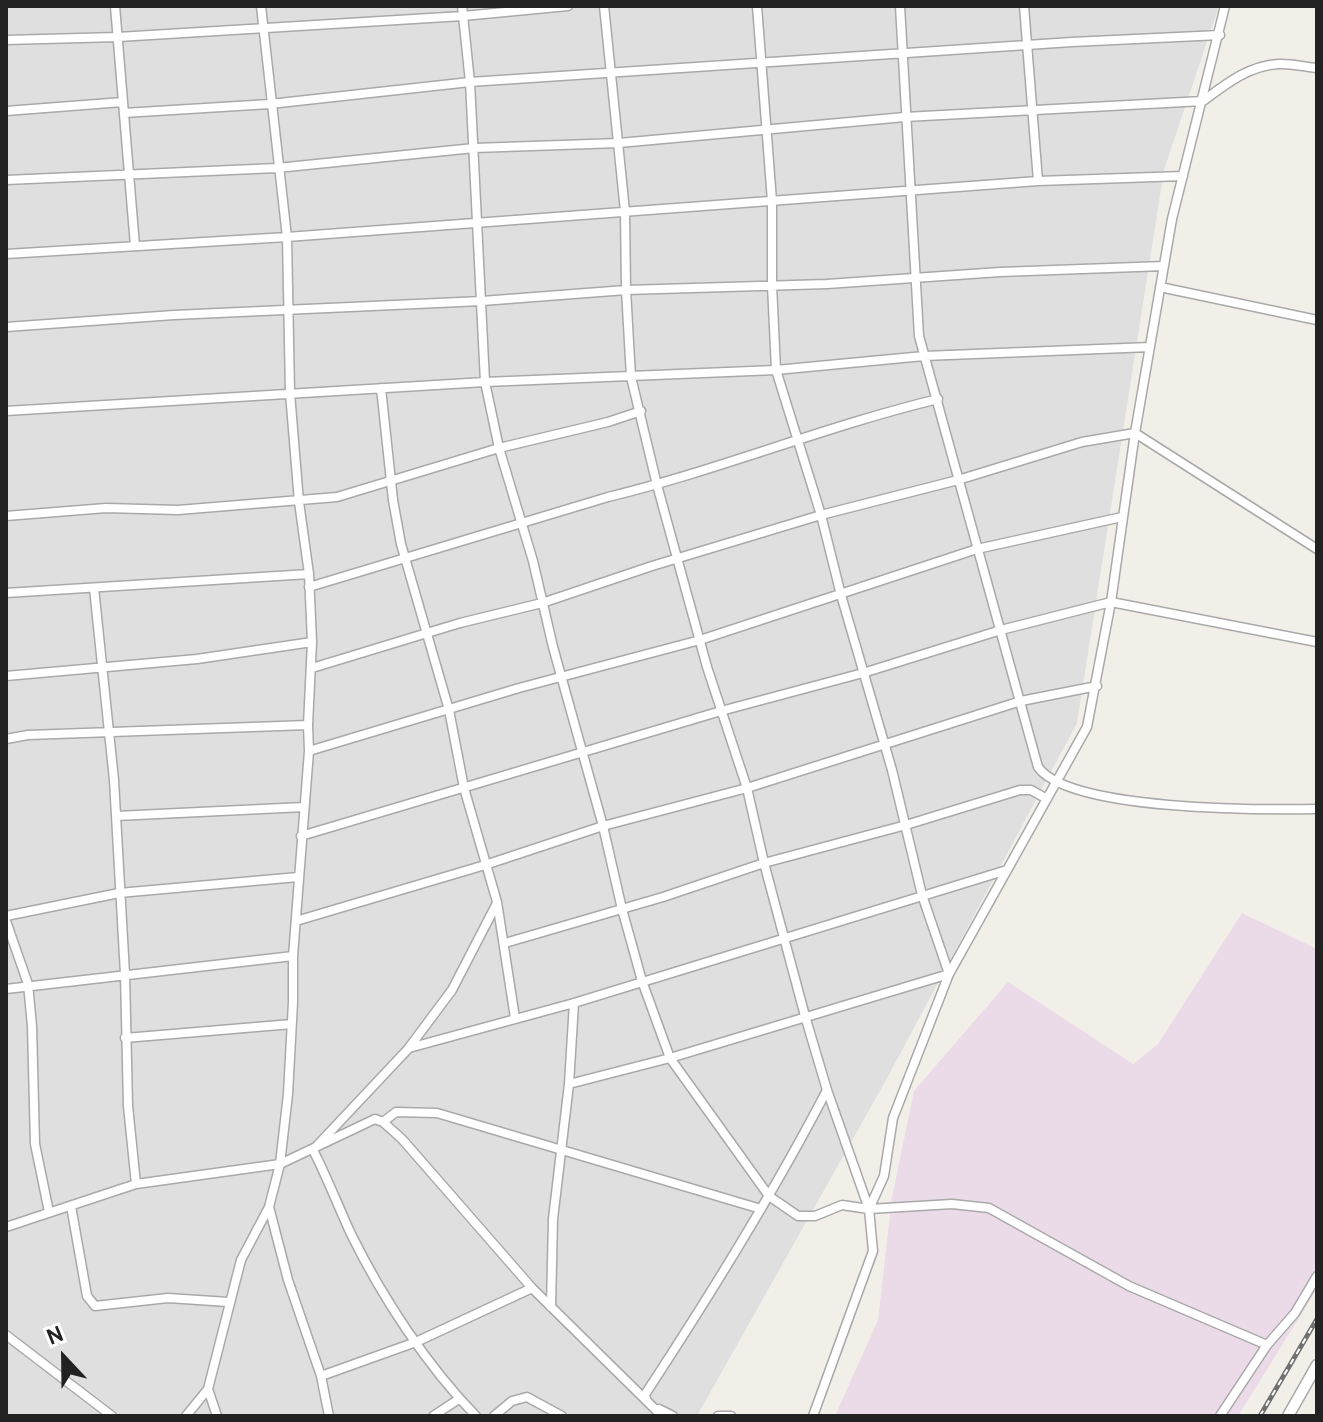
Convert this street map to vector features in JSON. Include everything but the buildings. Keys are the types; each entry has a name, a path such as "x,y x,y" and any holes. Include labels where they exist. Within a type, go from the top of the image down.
{"street":[{"path":"115,6 135,246"},
{"path":"186,1416 208,1389 241,1260 269,1207 280,1164 309,751 312,642 309,574 299,502 290,393 287,237 261,6"},
{"path":"6,40 118,37 568,6"},
{"path":"604,6 625,211 631,377 700,640 747,788 805,1016 827,1090 869,1209 871,1259 813,1416"},
{"path":"757,6 772,201 776,370 821,515 906,825 922,895 949,974"},
{"path":"900,6 919,336 1038,767 1056,782 1096,795 1222,809 1317,809"},
{"path":"1024,6 1038,181"},
{"path":"869,1209 884,1176 893,1118 949,974 1087,727 1097,686 1164,266 1225,6"},
{"path":"462,11 470,82 485,382 499,448 584,753 622,909 642,981 670,1058 769,1196 798,1216 815,1216 842,1205 869,1209 952,1204 989,1208 1129,1286 1267,1345"},
{"path":"124,113 270,104 470,82 1220,35"},
{"path":"6,180 277,168 474,148 619,143 905,117 1203,101 1238,75 1250,70 1277,64 1317,68"},
{"path":"6,111 123,102"},
{"path":"6,254 287,237 1038,181 1183,176"},
{"path":"6,327 174,315 482,301 626,290 1164,266"},
{"path":"1160,287 1317,320"},
{"path":"6,411 485,382 776,370 924,356 1150,347"},
{"path":"381,388 391,482 404,559 449,710 464,788 497,902 515,1018"},
{"path":"309,587 938,399"},
{"path":"6,516 106,508 178,510 337,497 499,448 641,411"},
{"path":"312,668 542,603 821,515 958,480 1082,442 1135,433 1317,549"},
{"path":"309,751 700,640 977,549 1122,517"},
{"path":"6,593 309,574"},
{"path":"94,588 111,732 125,974 128,1106 136,1184"},
{"path":"301,836 1001,630 1111,602 1317,642"},
{"path":"6,676 197,659 312,642"},
{"path":"296,921 603,826 747,788 1021,701 1097,686"},
{"path":"6,739 28,735 308,725"},
{"path":"505,943 764,863 1026,789 1047,799"},
{"path":"116,816 304,807"},
{"path":"408,1049 574,1003 1007,870"},
{"path":"49,1212 35,1144 28,984 6,918 119,893 298,877"},
{"path":"313,1150 408,1049 465,969 497,902"},
{"path":"6,989 28,984 293,956"},
{"path":"569,1084 670,1058 949,974"},
{"path":"551,1307 553,1219 569,1084 574,1003"},
{"path":"125,1038 292,1024"},
{"path":"644,1396 704,1305 827,1090"},
{"path":"383,1122 396,1112 437,1113 761,1209"},
{"path":"6,1227 136,1184 280,1164 375,1119 402,1139 532,1288 600,1357 659,1409 673,1416"},
{"path":"313,1150 352,1234 416,1342 459,1399 476,1416"},
{"path":"71,1206 87,1296 95,1306 168,1298 228,1302"},
{"path":"269,1207 288,1280 321,1376 329,1416"},
{"path":"1220,1416 1267,1345 1295,1313 1317,1276"},
{"path":"321,1376 416,1342 532,1288"},
{"path":"6,1335 112,1416"},
{"path":"1288,1416 1317,1365"},
{"path":"208,1389 217,1416"},
{"path":"644,1396 662,1416"},
{"path":"494,1416 512,1401 527,1397 562,1416"},
{"path":"433,1416 459,1399"},
{"path":"718,1416 731,1416"}],"shaded area":[{"path":"6,6 1219,6 1164,170 1077,723 886,1080 697,1416 6,1416"},
{"path":"1242,913 1317,949 1317,1289 1238,1416 835,1416 878,1320 892,1197 914,1091 1008,982 1133,1064 1158,1044"}],"railway":[{"path":"1260,1416 1317,1319"}]}
